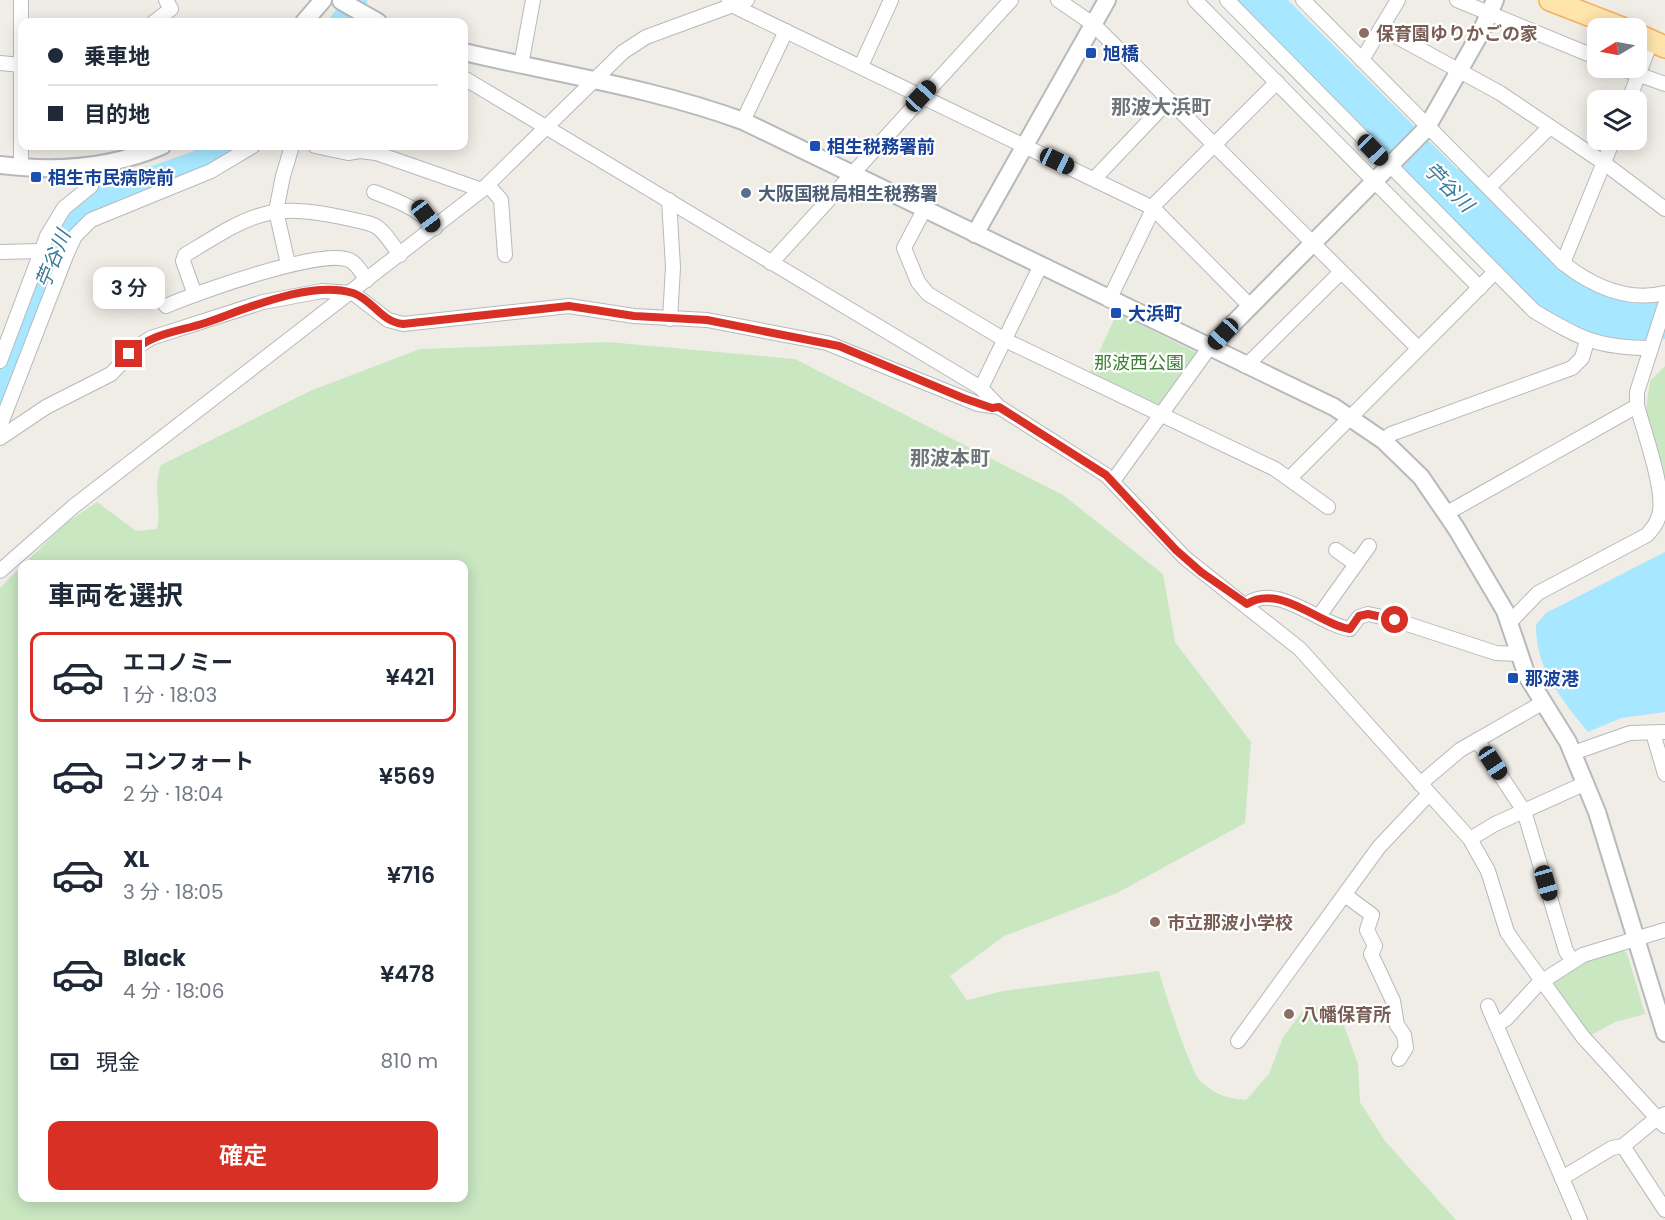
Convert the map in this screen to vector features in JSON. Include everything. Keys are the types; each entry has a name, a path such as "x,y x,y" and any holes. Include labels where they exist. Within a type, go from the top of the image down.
{"main road":[{"path":"1561,2 1599,18"}],"street":[{"path":"21,0 21,18"},
{"path":"159,18 171,9 166,0"},
{"path":"307,18 322,0"},
{"path":"521,64 533,0"},
{"path":"0,571 74,506 353,293 485,188 615,59 634,44 731,3 747,0"},
{"path":"861,66 891,0"},
{"path":"771,263 850,173 1011,0"},
{"path":"1058,0 1093,24 1418,348"},
{"path":"975,234 1107,0"},
{"path":"1195,0 1480,288"},
{"path":"1227,0 1534,311 1587,341 1626,348 1651,346"},
{"path":"1303,0 1563,263 1593,284 1611,290 1640,296 1665,293"},
{"path":"1362,60 1398,0"},
{"path":"1457,0 1492,6 1587,53"},
{"path":"340,1 365,18"},
{"path":"731,3 1153,208 1249,305"},
{"path":"1113,481 1159,414 1209,348 1427,127 1492,6"},
{"path":"1381,28 1460,69 1604,163 1665,209"},
{"path":"743,121 786,31"},
{"path":"468,53 596,80 704,107 743,121 1351,416 1384,441 1421,477 1447,513 1510,622 1518,654 1542,703 1573,753 1586,783 1665,1033"},
{"path":"0,63 18,65"},
{"path":"1647,78 1665,84"},
{"path":"468,80 981,388 999,407 1113,481 1176,550 1201,572 1247,604 1300,649 1470,839 1495,887 1507,932 1597,1054 1662,1119 1623,1146 1612,1148 1562,1178"},
{"path":"1109,300 1153,208 1277,82"},
{"path":"1095,178 1169,100"},
{"path":"1489,188 1550,127"},
{"path":"21,150 21,167"},
{"path":"0,165 51,169 93,165 151,150"},
{"path":"0,426 67,253 81,228 102,214 211,171 246,150"},
{"path":"288,264 276,211 291,150"},
{"path":"334,150 348,153 360,151 376,153 485,188 501,200 506,255"},
{"path":"1563,263 1609,150"},
{"path":"0,361 6,326 54,221 64,208 91,186 93,165"},
{"path":"374,192 402,202 426,216 435,228"},
{"path":"669,200 673,267 670,319"},
{"path":"195,295 183,261 185,255 256,216 276,211 313,210 368,222 381,227 400,255"},
{"path":"924,210 904,248 918,282 928,294 1005,340 1290,478 1328,507"},
{"path":"0,252 30,249 40,251"},
{"path":"166,306 288,264 346,259 356,264 367,280"},
{"path":"981,388 1040,267"},
{"path":"1246,366 1341,272"},
{"path":"1290,478 1494,273"},
{"path":"0,438 46,407 111,374 137,347 163,333 201,324 263,302 322,291 353,293 388,320 403,324 569,306 670,319 715,321 827,342 968,400 992,408 999,407"},
{"path":"1510,622 1538,593 1661,528 1659,492 1637,406 1639,380 1665,305"},
{"path":"1384,441 1391,434 1572,368 1582,358 1587,341"},
{"path":"1447,513 1637,406"},
{"path":"1318,616 1369,546"},
{"path":"1336,550 1356,564"},
{"path":"1247,604 1253,600 1272,600 1300,605 1335,627 1350,629 1359,616 1368,614 1395,620 1496,653 1518,654"},
{"path":"1238,1041 1424,789 1460,750 1542,703"},
{"path":"1573,753 1630,733 1659,733 1665,774"},
{"path":"1477,740 1524,811 1566,951 1572,960"},
{"path":"1470,839 1586,783"},
{"path":"1345,895 1372,915 1367,930 1375,946 1371,954 1393,1001 1397,1025 1404,1035 1406,1048 1399,1059"},
{"path":"1496,1025 1506,1019 1538,984 1544,982 1572,960 1665,930"},
{"path":"1488,1006 1580,1220"},
{"path":"1623,1146 1665,1210"},
{"path":"1655,1195 1665,1185"}],"green space":[{"name":"那波西公園","path":"1117,313 1199,354 1160,406 1150,405 1089,374"},
{"path":"608,342 795,359 1063,495 1163,574 1175,642 1251,742 1245,823 1117,893 1004,936 950,976 967,1000 1003,991 1159,971 1184,1047 1200,1081 1222,1095 1246,1100 1269,1074 1283,1037 1309,1003 1342,1020 1358,1064 1360,1102 1385,1141 1456,1220 0,1220 0,588 18,569 18,1202 468,1202 468,560 28,560 66,523 97,502 136,531 157,529 157,482 161,465 310,391 420,349"},
{"path":"1665,366 1665,491 1646,409 1650,381"},
{"path":"1622,950 1627,953 1645,1014 1615,1022 1589,1036 1554,988 1555,982 1581,962"}],"water":[{"path":"1234,0 1288,0 1457,169 1462,167 1569,274 1665,298 1665,339 1630,339 1601,335 1574,326 1543,310"},
{"path":"1665,552 1665,712 1621,718 1588,732 1560,695 1545,669 1540,655 1536,625 1546,613"}],"waterway":[{"name":"苧谷川","path":"343,18 357,0"},
{"name":"苧谷川","path":"0,394 66,225 83,209 101,197 207,157 220,150"}],"place":[{"name":"保育園ゆりかごの家","path":"1364,33"},
{"name":"旭橋","path":"1091,53"},
{"name":"相生税務署前","path":"815,146"},
{"name":"相生市民病院前","path":"36,177"},
{"name":"大阪国税局相生税務署","path":"746,193"},
{"name":"大浜町","path":"1116,313"},
{"name":"那波港","path":"1513,678"},
{"name":"市立那波小学校","path":"1155,922"},
{"name":"八幡保育所","path":"1289,1014"}],"district":[{"name":"那波大浜町","path":"1161,107"},
{"name":"那波本町","path":"950,458"}],"route":[{"path":"129,354 151,338 163,333 201,324 263,302 322,291 353,293 388,320 403,324 569,306 634,316 707,320 827,342 851,350 893,371 914,377 948,393 992,408 999,407 1106,475 1176,550 1201,572 1247,604 1253,600 1272,600 1300,605 1335,627 1350,629 1359,616 1368,614 1395,620"}]}
